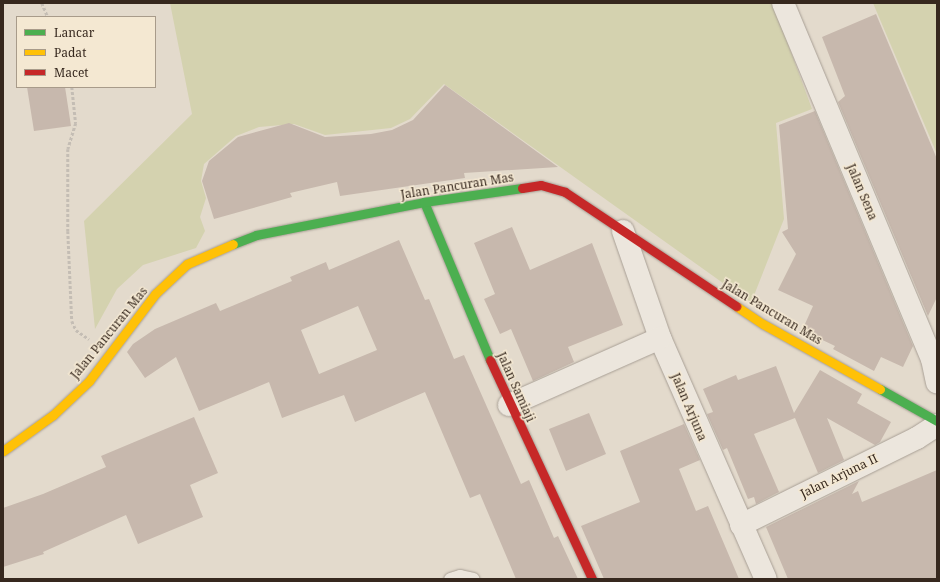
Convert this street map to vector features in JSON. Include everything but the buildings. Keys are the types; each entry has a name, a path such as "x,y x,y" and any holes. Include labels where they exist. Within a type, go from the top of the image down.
{"street":[{"name":"Jalan Sena","path":"783,3 929,352 937,382"},
{"name":"Jalan Pancuran Mas","path":"3,451 52,415 89,381 155,294 187,264 205,255 256,235 424,202 541,186 555,187 763,324 937,421"},
{"name":"Jalan Samiaji","path":"424,202 509,405 592,579"},
{"name":"Jalan Arjuna","path":"623,231 660,338 766,579"},
{"path":"509,405 660,338"},
{"name":"Jalan Arjuna II","path":"741,525 917,438 937,425"}],"lane":[{"path":"450,579 466,576 473,579"}],"path":[{"path":"42,3 48,16"},
{"path":"72,88 76,123 68,149 68,231 72,321 76,330 110,353"}],"shaded area":[{"path":"170,3 773,3 812,109 776,123 784,219 751,303 444,84 410,119 391,128 325,135 294,124 259,127 236,136 204,164 201,181 206,198 200,217 205,231 196,248 143,265 117,289 95,329 84,221 192,114"},
{"path":"873,3 937,3 937,154"}],"traffic: fast":[{"path":"233,244 256,235 424,202 522,188"},
{"path":"424,202 490,360"},
{"path":"880,389 937,421"}],"traffic: slow":[{"path":"3,451 53,415 89,381 155,294 187,264 233,244"},
{"path":"736,306 763,324 880,389"}],"traffic: jam":[{"path":"522,188 541,185 565,192 736,306"},
{"path":"490,360 592,579"}]}
